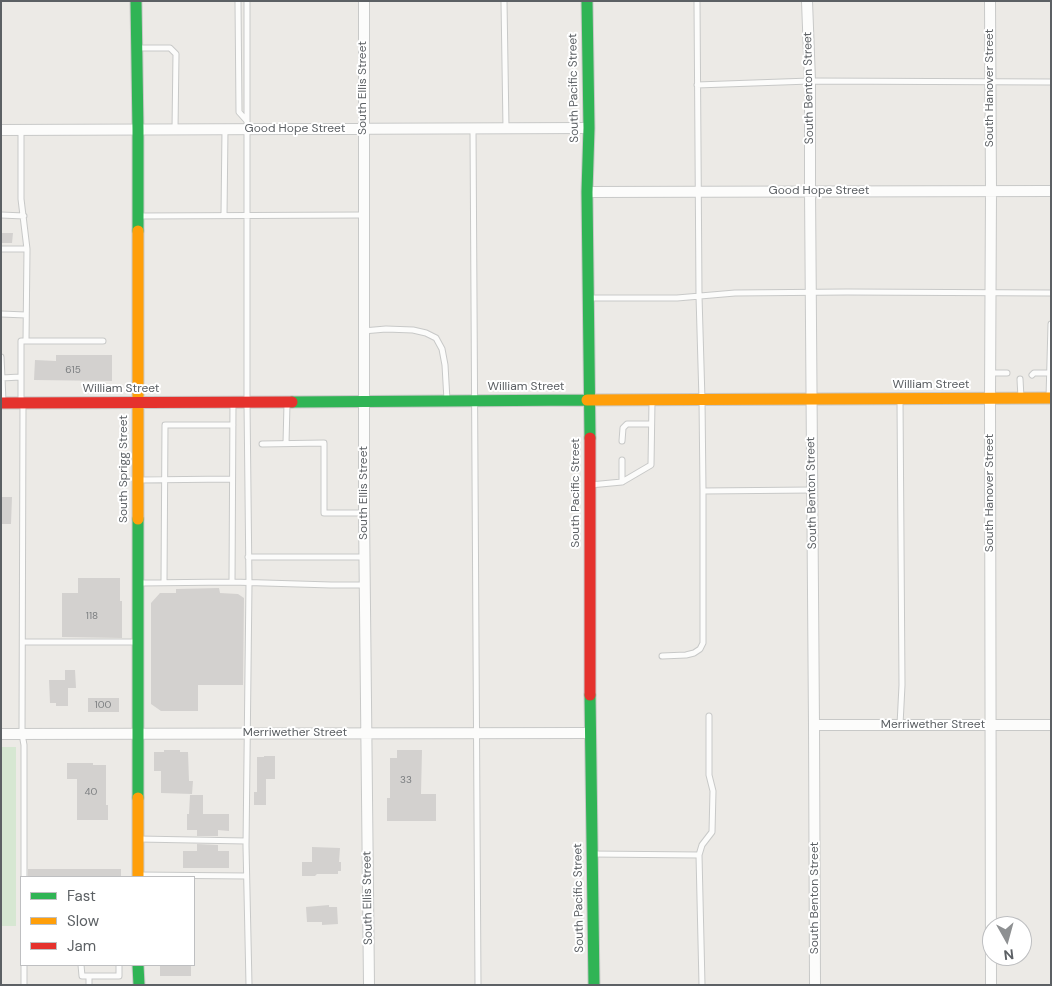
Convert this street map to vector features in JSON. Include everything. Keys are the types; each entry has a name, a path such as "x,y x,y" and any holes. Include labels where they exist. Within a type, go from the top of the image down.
{"main road":[{"name":"South Sprigg Street","path":"136,1 138,130 138,876"},
{"name":"South Pacific Street","path":"587,1 590,733 594,985"},
{"name":"William Street","path":"2,403 1050,398"},
{"path":"138,966 139,985"}],"street":[{"name":"South Ellis Street","path":"364,1 364,584 369,985"},
{"name":"South Benton Street","path":"807,1 810,81 815,985"},
{"name":"South Hanover Street","path":"990,1 991,985"},
{"name":"Good Hope Street","path":"1,130 225,130 247,126 363,129 589,128"},
{"name":"Good Hope Street","path":"588,192 1051,190"},
{"name":"Merriwether Street","path":"814,725 1051,725"},
{"name":"Merriwether Street","path":"1,734 590,733"}],"lane":[{"path":"238,1 239,112 247,126"},
{"path":"247,1 249,583 246,876 249,985"},
{"path":"504,1 506,128"},
{"path":"662,656 694,653 700,649 703,643 697,1"},
{"path":"137,48 170,48 176,54 175,130"},
{"path":"697,85 810,81 1051,82"},
{"path":"473,129 478,985"},
{"path":"21,130 21,199 27,249 26,341"},
{"path":"224,215 225,130"},
{"path":"1,215 24,216"},
{"path":"138,216 363,215"},
{"path":"1,249 27,249"},
{"path":"589,298 677,298 735,293 1051,293"},
{"path":"1,314 26,315"},
{"path":"1050,398 1051,324"},
{"path":"364,331 386,329 413,330 436,338 442,349 446,365 447,401"},
{"path":"24,876 21,341 103,341"},
{"path":"2,357 2,403"},
{"path":"990,374 1010,373"},
{"path":"1033,373 1050,373"},
{"path":"2,378 20,377"},
{"path":"1020,379 1021,398"},
{"path":"900,399 902,685 900,725"},
{"path":"590,485 622,482 651,465 652,400"},
{"path":"232,582 233,402"},
{"path":"286,443 287,402"},
{"path":"622,441 623,428 627,424 651,424"},
{"path":"164,582 165,425 233,425"},
{"path":"262,444 324,443 324,513 364,513"},
{"path":"622,460 622,482"},
{"path":"138,480 232,479"},
{"path":"702,490 812,490"},
{"path":"248,556 365,557"},
{"path":"138,583 364,584"},
{"path":"23,642 138,642"},
{"path":"702,985 699,855 702,845 712,832 713,791 709,775 709,716"},
{"path":"139,839 246,841"},
{"path":"592,854 699,855"},
{"path":"138,876 246,876"},
{"path":"24,966 24,985"},
{"path":"81,966 82,976 119,976 119,966"},
{"path":"89,976 89,985"}],"green space":[{"path":"1,747 16,747 16,926 1,926"}],"building":[{"path":"1,233 13,233 12,243 1,243"},
{"path":"56,355 112,355 112,381 34,380 35,360 56,361"},
{"path":"1,497 12,497 11,524 1,524"},
{"path":"78,578 120,578 122,638 62,637 62,593 78,593"},
{"path":"219,588 220,593 238,594 244,598 243,685 198,685 198,711 161,711 151,704 151,603 160,593 176,593 176,589"},
{"path":"65,670 75,670 76,688 68,688 68,706 56,706 56,703 50,703 49,680 65,680"},
{"path":"88,698 119,698 119,712 88,712"},
{"path":"164,750 188,752 189,781 193,781 192,794 161,793 161,771 154,771 154,752 164,752"},
{"path":"397,750 422,750 421,794 436,794 436,821 387,821 387,798 390,798 390,758 397,758"},
{"path":"275,756 275,779 266,779 266,805 254,805 254,792 257,792 257,757"},
{"path":"67,763 106,765 108,820 77,820 77,779 67,779"},
{"path":"190,795 203,795 203,814 229,814 229,831 218,830 218,836 197,836 197,830 187,830"},
{"path":"197,844 218,845 218,851 229,851 229,868 183,868 183,851 197,851"},
{"path":"312,847 340,848 339,862 341,862 341,871 338,871 338,874 302,876 302,862 312,862"},
{"path":"28,869 121,869 121,876 28,876"},
{"path":"329,905 329,907 337,907 338,924 322,925 322,922 307,922 306,907"},
{"path":"160,966 191,966 191,976 160,976"}],"traffic: fast":[{"path":"136,1 138,231"},
{"path":"587,1 590,438"},
{"path":"292,402 587,400"},
{"path":"138,519 138,798"},
{"path":"590,695 594,985"},
{"path":"138,966 139,985"}],"traffic: slow":[{"path":"138,231 138,519"},
{"path":"587,400 1051,398"},
{"path":"138,798 138,876"}],"traffic: jam":[{"path":"1,403 292,402"},
{"path":"590,438 590,695"}]}
